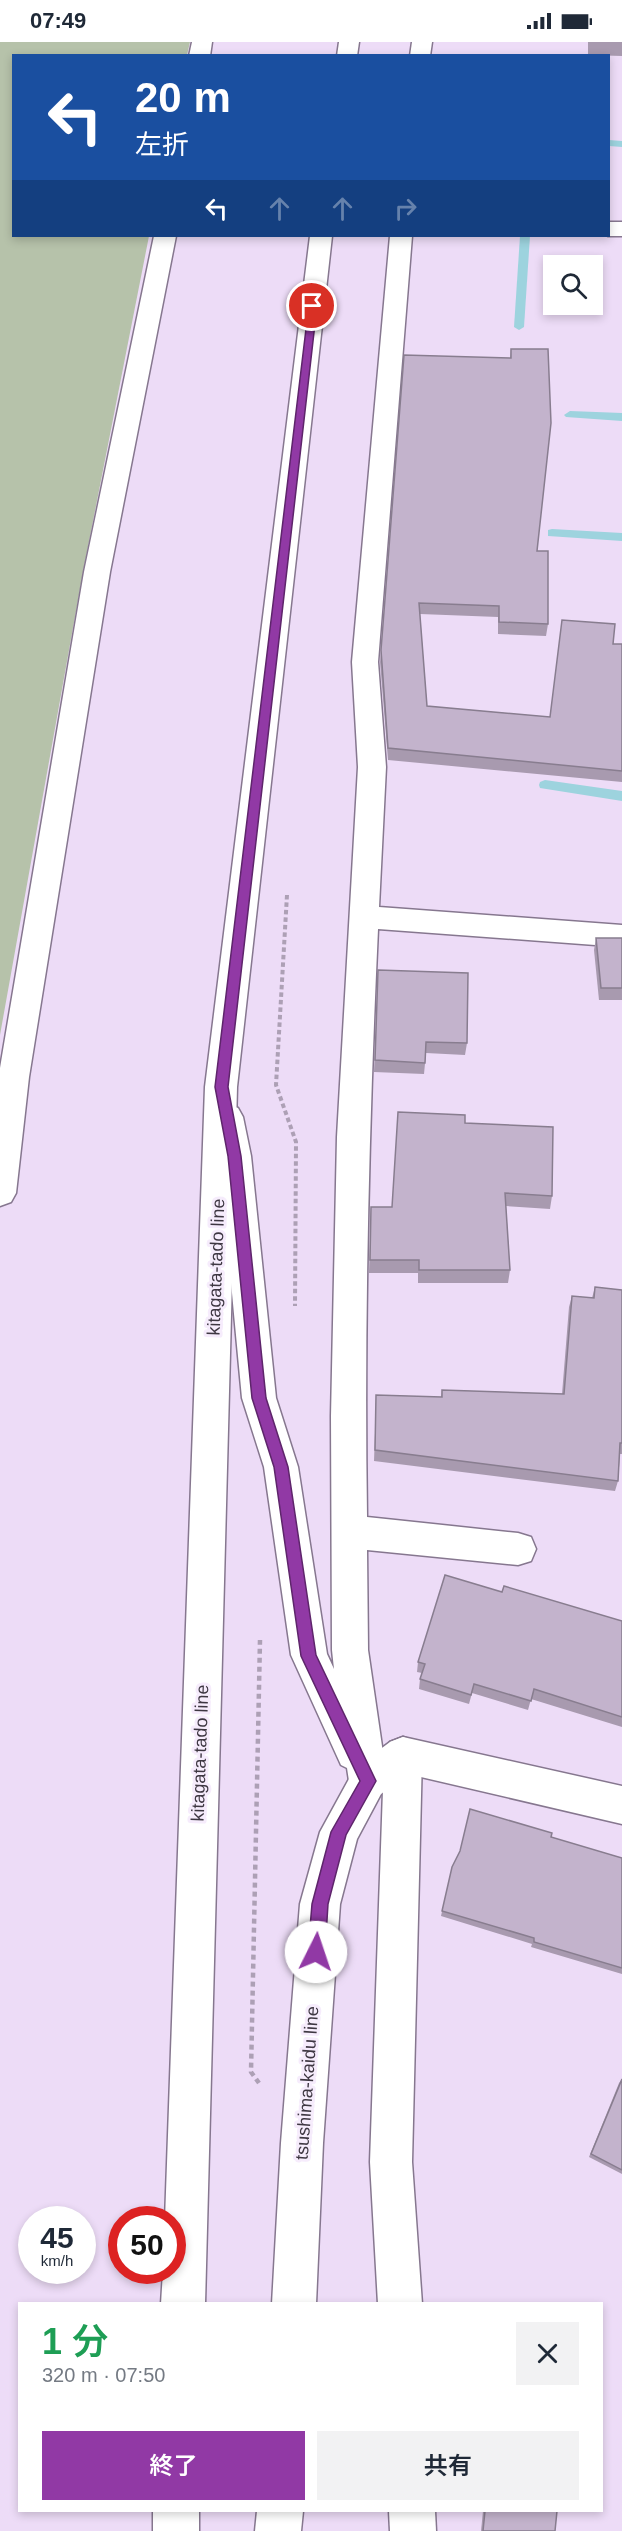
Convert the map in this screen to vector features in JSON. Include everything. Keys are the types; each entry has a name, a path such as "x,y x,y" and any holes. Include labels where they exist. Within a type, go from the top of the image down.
{"street":[{"path":"0,1193 14,1077 98,572 165,237"},
{"name":"kitagata-tado line","path":"183,2302 221,1087 321,237"},
{"path":"368,1781 350,1650 348,1416 353,1137 372,767 365,662 401,237"},
{"path":"365,917 622,936"},
{"path":"221,1087 235,1156 259,1398 281,1467 309,1656 368,1781"},
{"path":"349,1532 518,1549"},
{"path":"400,2302 391,2162 403,1755 622,1805"},
{"name":"tsushima-kaidu line","path":"294,2302 302,2143 320,1904 339,1832 368,1781 403,1755"},
{"path":"176,2512 176,2531"},
{"path":"278,2531 280,2512"},
{"path":"412,2512 413,2531"}],"green space":[{"path":"0,42 190,42 187,54 12,54 12,237 149,237 83,572 0,1035"}],"building":[{"path":"511,349 548,349 551,423 537,551 548,551 548,624 499,622 499,606 419,603 427,706 550,717 562,620 615,624 613,644 622,644 622,771 388,748 381,650 404,355 511,358"},
{"path":"596,938 622,938 622,988 601,988"},
{"path":"378,970 468,973 467,1043 426,1042 425,1063 375,1060"},
{"path":"398,1112 465,1115 465,1123 553,1127 552,1196 505,1193 510,1270 419,1270 419,1260 370,1260 371,1207 392,1207"},
{"path":"595,1287 622,1290 622,1443 620,1443 618,1481 375,1450 376,1395 442,1397 442,1390 564,1394 572,1296 594,1298"},
{"path":"445,1575 502,1592 504,1586 622,1621 622,1717 534,1689 531,1701 474,1684 471,1695 420,1679 425,1664 418,1662"},
{"path":"470,1809 552,1833 551,1837 622,1858 622,1968 534,1942 534,1938 442,1911 452,1867 460,1851"},
{"path":"622,2079 622,2170 591,2154"},
{"path":"485,2512 557,2512 555,2531 483,2531"}],"waterway":[{"path":"610,143 622,144"},
{"path":"519,327 525,237"},
{"path":"570,415 622,417"},
{"path":"552,533 622,537"},
{"path":"545,785 622,796"}],"route":[{"path":"312,306 221,1087 235,1156 259,1398 281,1467 309,1656 368,1781 339,1832 320,1904 316,1952"}]}
